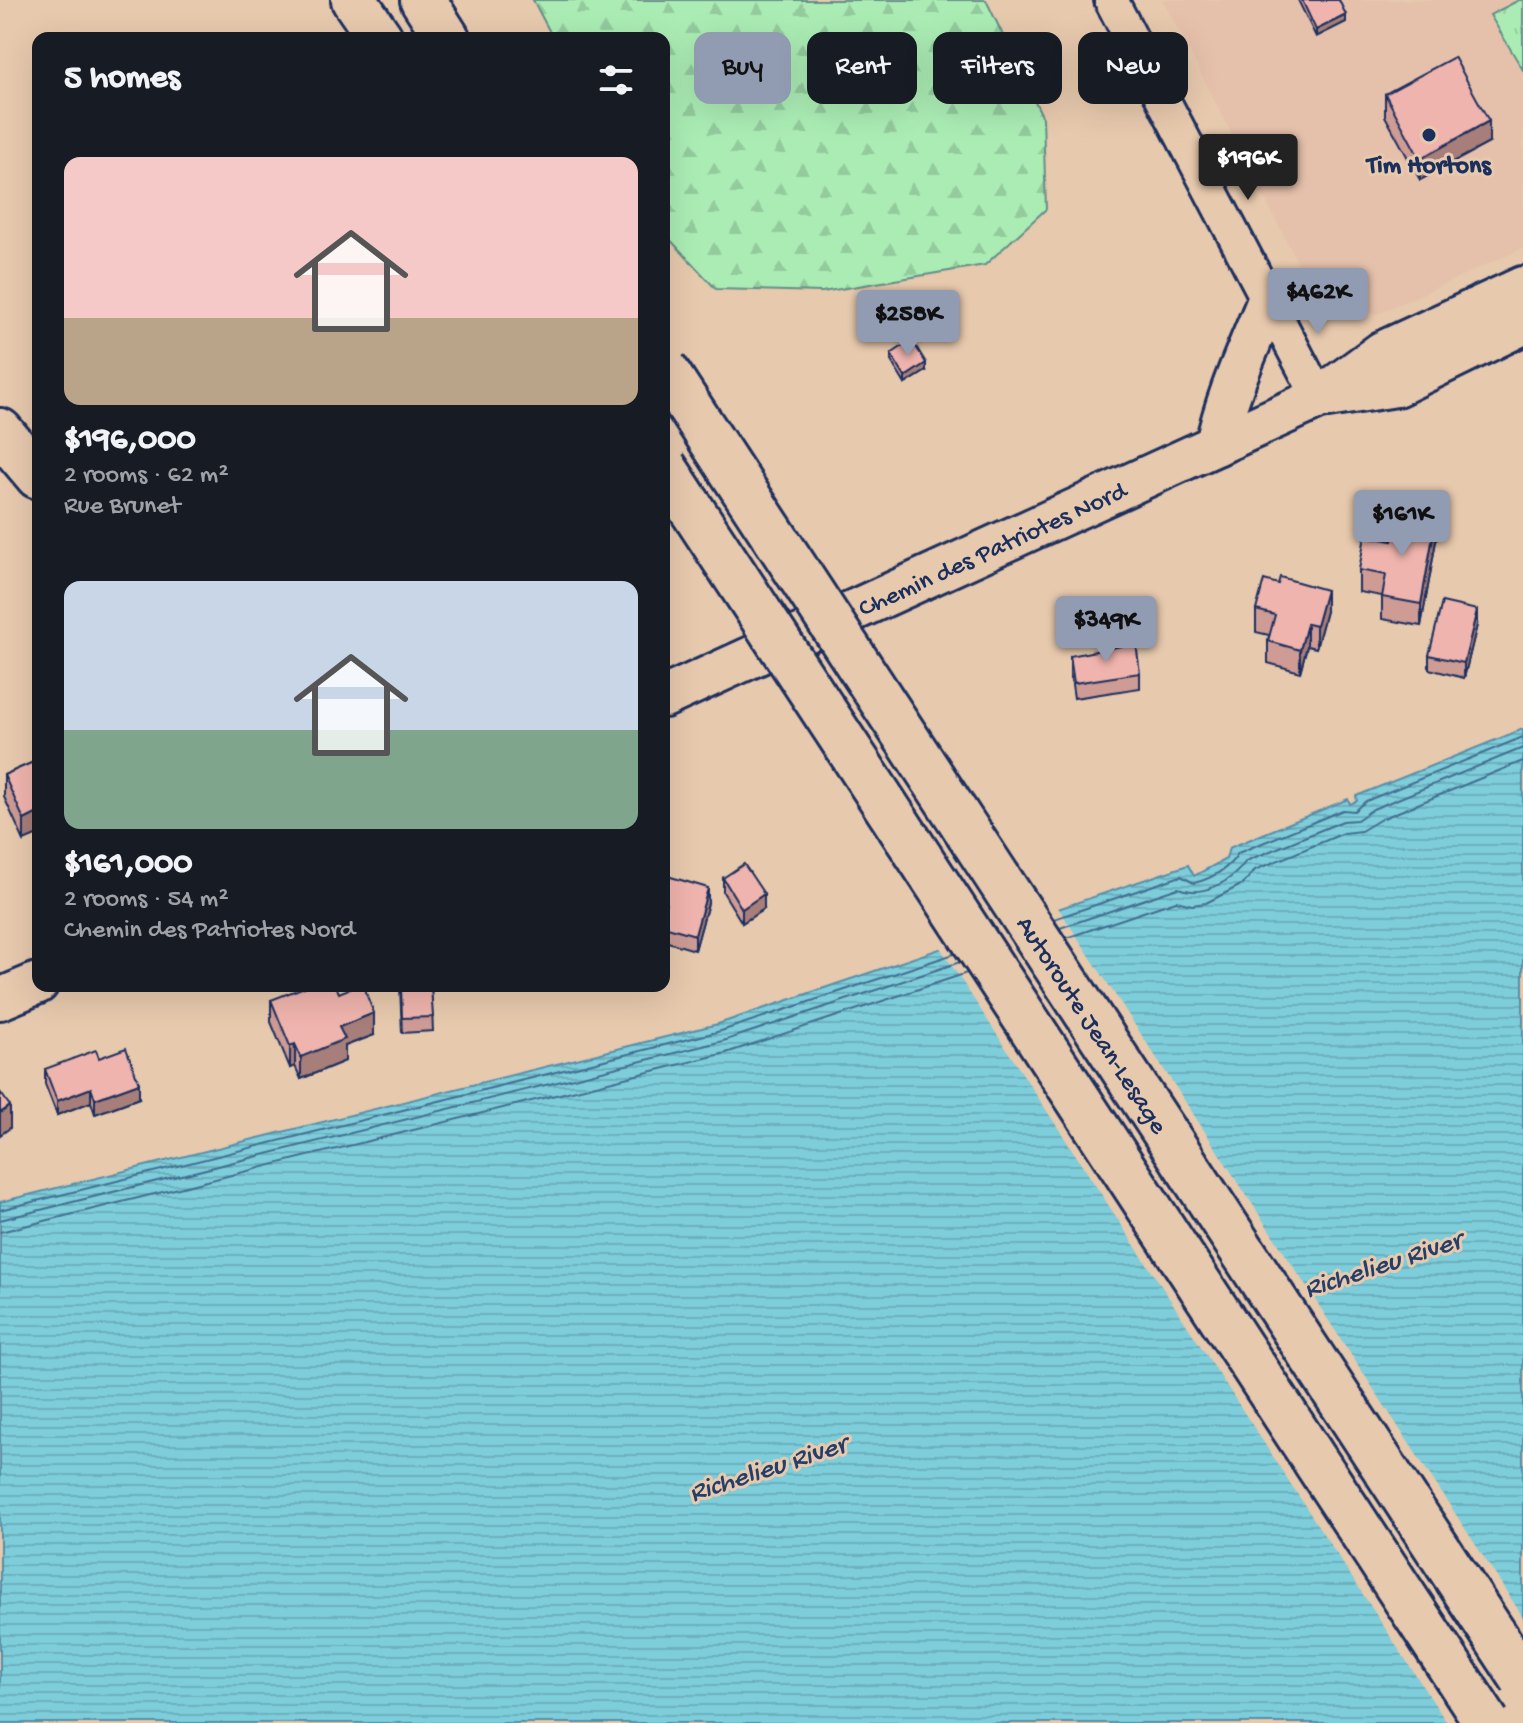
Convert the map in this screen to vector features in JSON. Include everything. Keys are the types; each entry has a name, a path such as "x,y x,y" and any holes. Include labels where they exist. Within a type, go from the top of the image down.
{"highway":[{"path":"354,0 376,32"},
{"path":"423,0 443,32"},
{"name":"Autoroute Jean-Lesage","path":"670,377 1523,1679"},
{"path":"0,431 32,469"},
{"name":"Autoroute Jean-Lesage","path":"670,476 1487,1723"}],"main road":[{"name":"Chemin des Patriotes Nord","path":"670,694 1319,398 1382,352 1523,287"},
{"path":"1216,445 1224,402 1242,370 1268,300"},
{"name":"Chemin des Patriotes Nord","path":"1319,398 1396,386 1523,324"},
{"path":"0,999 32,986"}],"street":[{"path":"1111,0 1319,398"}],"shaded area":[{"path":"1163,0 1519,0 1490,15 1523,70 1523,248 1375,315 1314,294 1188,49 1188,32 1179,32"}],"green space":[{"path":"533,0 986,0 1001,32 933,32 933,104 1036,104 1043,118 1046,209 985,265 822,292 716,289 670,239 670,32 550,32"},
{"path":"1523,0 1523,70 1490,15"}],"water":[{"name":"Richelieu River","path":"1523,729 1523,1684 1442,1723 0,1723 0,1202 718,1024 1188,865 1194,876 1226,859 1229,848 1348,799 1350,804 1357,801 1356,796"}],"pier":[{"path":"1057,906 1523,1617 1523,1688 1447,1723 939,946"}],"building":[{"path":"1302,0 1339,0 1346,15 1316,30"},
{"path":"1454,57 1489,121 1420,159 1385,94"},
{"path":"912,340 926,363 905,377 891,354"},
{"path":"1414,509 1437,513 1421,604 1382,597 1386,575 1359,570 1365,536 1392,541 1395,523 1411,526"},
{"path":"1280,577 1326,590 1316,626 1307,624 1300,650 1268,641 1275,615 1256,610 1264,580 1278,584"},
{"path":"1442,602 1477,610 1464,663 1429,655"},
{"path":"1136,643 1140,673 1074,683 1070,656"},
{"path":"32,763 32,816 24,820 4,775"},
{"path":"744,864 764,894 742,909 723,878"},
{"path":"670,877 708,888 695,935 670,928"},
{"path":"292,992 365,992 374,1013 339,1027 345,1039 301,1057 295,1044 290,1046 271,1000"},
{"path":"401,992 431,992 433,1017 402,1018"},
{"path":"126,1048 139,1083 95,1099 91,1088 57,1101 45,1069 96,1050 99,1058"},
{"path":"0,1092 10,1106 0,1113"}],"place":[{"name":"Tim Hortons","path":"1429,135"}]}
